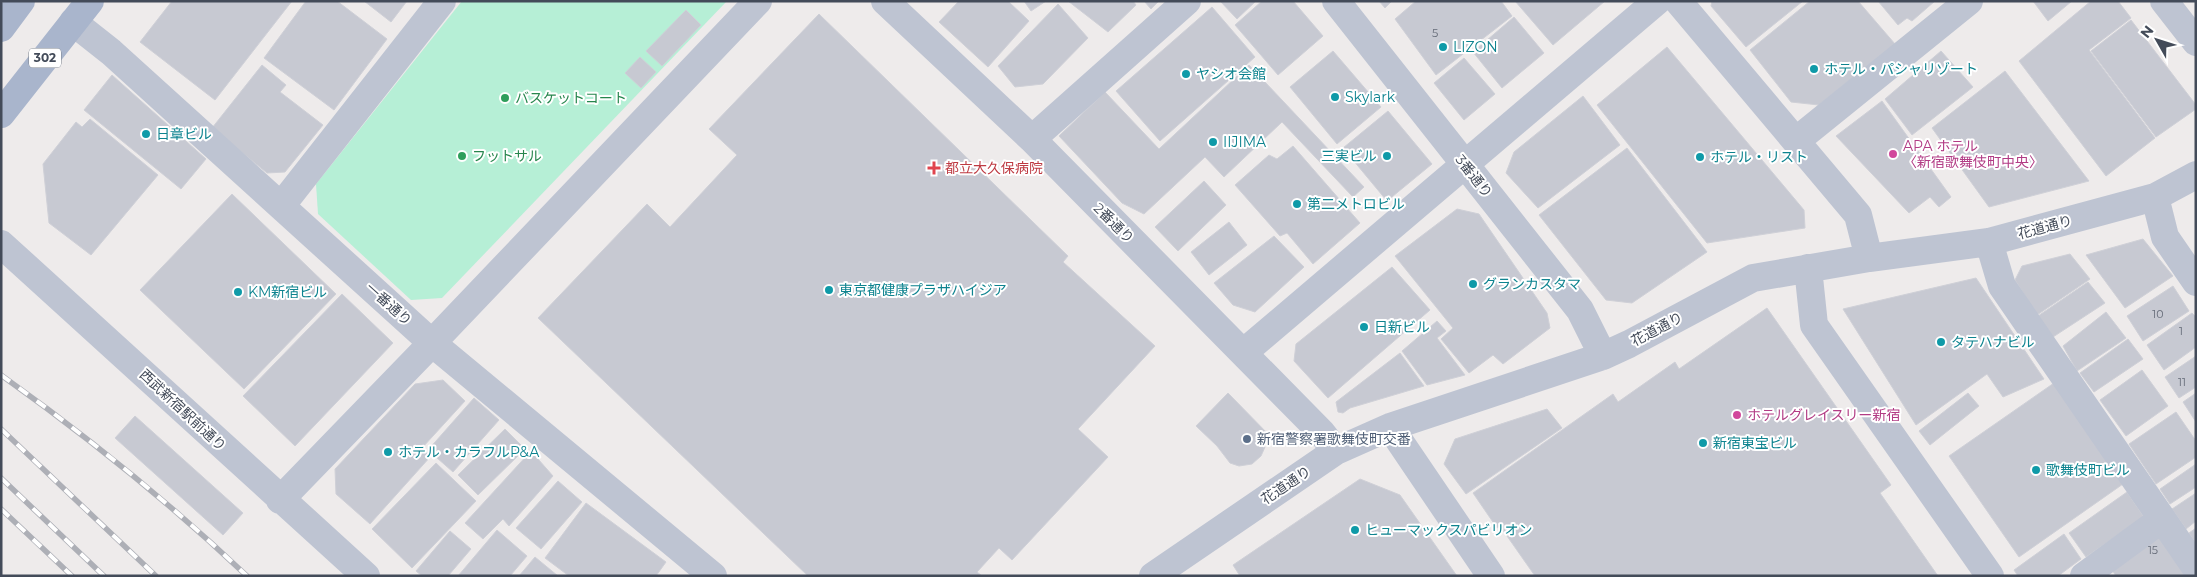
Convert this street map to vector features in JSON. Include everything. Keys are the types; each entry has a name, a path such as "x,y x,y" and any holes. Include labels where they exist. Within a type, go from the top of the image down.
{"main road":[{"path":"1,28 21,1"},
{"name":"302","path":"1,114 81,12"}],"street":[{"path":"281,206 442,1"},
{"path":"280,500 432,344 758,1"},
{"name":"2番通り","path":"886,1 1032,139 1321,432 1336,451"},
{"path":"1032,139 1187,1"},
{"name":"3番通り","path":"1336,1 1580,310 1603,356"},
{"path":"1243,353 1657,1"},
{"path":"1678,1 1858,214 1869,258"},
{"path":"1796,140 1969,1"},
{"path":"2164,1 2196,42"},
{"name":"一番通り","path":"81,12 111,52 432,344 712,576"},
{"name":"花道通り","path":"1153,576 1336,451 1390,427 1603,356 1753,278 1869,258 1989,242 2155,197 2196,175"},
{"path":"2155,197 2165,237 2196,282"},
{"path":"1989,242 2002,286 2196,568"},
{"name":"西武新宿駅前通り","path":"1,244 280,500 366,576"},
{"path":"1808,268 1814,325 1990,576"},
{"path":"1390,427 1491,576"},
{"path":"2084,576 2162,519"}],"green space":[{"path":"462,1 727,1 442,298 411,300 318,214 316,184"}],"building":[{"path":"172,1 292,1 215,100 140,42"},
{"path":"306,1 337,1 387,39 334,110 264,58"},
{"path":"364,1 407,1 391,22"},
{"path":"959,1 1008,1 1029,21 988,67 939,22"},
{"path":"1024,1 1046,1 1031,11"},
{"path":"1068,1 1133,1 1136,5 1108,32"},
{"path":"1144,1 1159,1 1151,9"},
{"path":"1220,1 1256,1 1237,19"},
{"path":"1262,1 1293,1 1323,36 1278,75 1235,25"},
{"path":"1379,1 1392,1 1385,8"},
{"name":"LIZON","path":"1416,1 1501,1 1512,16 1436,75 1395,19"},
{"path":"1515,1 1605,1 1553,45"},
{"path":"1712,1 1803,1 1746,47 1711,6"},
{"name":"ホテル・パシャリゾート","path":"1810,1 1858,1 1895,44 1819,105 1791,102 1750,50"},
{"path":"1878,1 1935,1 1912,21 1907,18 1898,25"},
{"path":"2033,1 2072,1 2048,21"},
{"path":"2091,1 2118,1 2131,18 2089,50 2155,138 2106,176 2019,61"},
{"path":"1058,4 1088,38 1043,84 1015,87 998,66"},
{"name":"ヤシオ会館","path":"1212,7 1255,57 1160,141 1116,91"},
{"path":"686,10 701,25 662,66 646,51"},
{"name":"東京都健康プラザハイジア","path":"819,14 1068,256 1063,262 1155,346 1078,429 1108,457 1012,560 999,548 977,572 982,576 808,576 538,318 647,204 670,227 737,155 709,129"},
{"path":"1514,17 1544,53 1502,88 1473,52"},
{"path":"2131,20 2196,105 2196,109 2156,137 2091,51"},
{"name":"ホテル・リスト","path":"1667,47 1804,210 1805,228 1707,243 1597,105"},
{"name":"Skylark","path":"1333,51 1381,107 1337,144 1290,87"},
{"path":"1941,51 1973,87 1912,135 1885,99"},
{"path":"640,57 656,72 641,88 625,73"},
{"path":"1464,58 1495,94 1464,120 1434,83"},
{"path":"262,65 286,85 280,92 323,125 285,172 267,173 212,128"},
{"name":"IIJIMA","path":"1249,65 1364,187 1353,197 1282,122 1224,177 1205,157 1144,214 1122,203 1059,136 1105,92 1159,149"},
{"path":"2005,71 2089,181 1989,207 1932,128"},
{"name":"日章ビル","path":"112,75 206,159 181,189 84,110"},
{"path":"1583,96 1620,145 1538,208 1506,173 1514,152"},
{"path":"1882,101 1951,197 1939,207 1930,197 1909,213 1836,136"},
{"name":"三実ビル","path":"1388,111 1432,164 1387,201 1343,148"},
{"path":"90,119 158,175 91,255 49,223 43,164 76,122 82,127"},
{"name":"第二メトロビル","path":"1293,146 1360,223 1313,264 1287,233 1280,236 1235,185 1269,155 1277,159"},
{"path":"1627,148 1707,252 1632,303 1606,300 1539,215"},
{"path":"1204,181 1226,205 1178,251 1155,227"},
{"name":"KM新宿ビル","path":"232,194 336,294 244,389 140,290"},
{"name":"グランカスタマ","path":"1457,209 1479,214 1547,313 1550,328 1503,364 1493,355 1469,373 1441,339 1453,328 1395,256"},
{"path":"1229,222 1247,245 1209,275 1191,252"},
{"path":"1274,236 1304,267 1255,312 1233,305 1214,283"},
{"path":"2143,239 2173,276 2125,308 2086,255"},
{"path":"2070,254 2090,279 2037,315 2015,280 2022,266"},
{"name":"日新ビル","path":"1392,267 1430,310 1328,398 1294,361 1296,344"},
{"name":"タテハナビル","path":"1976,278 2044,379 2003,397 1987,374 1916,425 1843,309"},
{"path":"2088,282 2105,303 2053,337 2038,316"},
{"path":"2173,286 2189,311 2143,341 2127,316"},
{"path":"342,294 393,343 295,446 243,396"},
{"name":"新宿東宝ビル","path":"1767,308 1891,485 1880,493 1938,576 1535,576 1500,526 1497,528 1473,493 1613,394 1618,402 1675,362 1679,369"},
{"path":"2106,312 2126,338 2077,371 2063,346"},
{"path":"2192,313 2196,317 2196,347 2164,370 2147,345"},
{"path":"1437,321 1446,331 1437,338 1465,375 1427,385 1402,351"},
{"path":"2128,339 2143,359 2094,392 2080,373"},
{"path":"1400,353 1424,386 1350,408 1343,413 1338,412 1336,402"},
{"path":"2196,356 2196,387 2179,398 2165,377"},
{"path":"2142,370 2168,406 2126,436 2100,400"},
{"name":"ホテル・カラフルP&A","path":"443,380 465,401 422,448 431,456 370,524 336,494 335,469 415,384"},
{"name":"歌舞伎町ビル","path":"2054,383 2123,484 2019,557 1949,456"},
{"path":"1228,393 1271,437 1263,446 1265,447 1261,456 1252,464 1239,466 1230,463 1217,446 1196,426"},
{"path":"1968,393 1979,406 1930,445 1919,431"},
{"path":"2196,393 2196,422 2183,402"},
{"path":"474,398 499,420 453,472 428,450"},
{"path":"1547,409 1562,428 1466,494 1444,464 1455,439"},
{"path":"2176,412 2196,441 2196,457 2156,484 2129,444"},
{"path":"135,416 243,513 223,535 115,438"},
{"path":"505,429 525,449 478,495 458,475"},
{"path":"531,451 553,476 509,526 503,519 483,539 465,523"},
{"path":"436,463 476,501 412,568 372,529"},
{"path":"2196,464 2196,487 2170,504 2160,489"},
{"name":"ヒューマックスパビリオン","path":"1360,479 1400,495 1457,576 1240,576 1233,565"},
{"path":"558,481 582,502 541,549 516,528"},
{"path":"2127,492 2144,517 2086,557 2069,533"},
{"path":"2196,493 2196,521 2186,529 2172,509"},
{"path":"586,503 666,562 656,576 569,576 545,558"},
{"path":"2196,528 2196,544 2189,533"},
{"path":"497,530 527,556 510,576 458,576"},
{"path":"450,531 471,549 448,576 422,576 416,571"},
{"path":"2159,533 2189,576 2116,576 2110,567"},
{"path":"2064,534 2081,559 2058,576 2018,576 2014,570"},
{"path":"535,557 558,576 519,576"}],"railway":[{"path":"1,375 128,471 247,576"},
{"path":"1,429 156,576"},
{"path":"1,478 104,576"},
{"path":"1,509 72,576"}],"place":[{"name":"LIZON","path":"1443,47"},
{"name":"ホテル・パシャリゾート","path":"1814,69"},
{"name":"ヤシオ会館","path":"1186,74"},
{"name":"Skylark","path":"1335,97"},
{"name":"バスケットコート","path":"505,98"},
{"name":"日章ビル","path":"146,134"},
{"name":"IIJIMA","path":"1213,142"},
{"name":"APA ホテル 〈新宿歌舞伎町中央〉","path":"1893,154"},
{"name":"フットサル","path":"462,156"},
{"name":"三実ビル","path":"1387,156"},
{"name":"ホテル・リスト","path":"1700,157"},
{"name":"都立大久保病院","path":"934,168"},
{"name":"第二メトロビル","path":"1297,204"},
{"name":"グランカスタマ","path":"1473,284"},
{"name":"東京都健康プラザハイジア","path":"829,290"},
{"name":"KM新宿ビル","path":"238,292"},
{"name":"日新ビル","path":"1364,327"},
{"name":"タテハナビル","path":"1941,342"},
{"name":"ホテルグレイスリー新宿","path":"1737,415"},
{"name":"新宿警察署歌舞伎町交番","path":"1247,439"},
{"name":"新宿東宝ビル","path":"1703,443"},
{"name":"ホテル・カラフルP&A","path":"388,452"},
{"name":"歌舞伎町ビル","path":"2036,470"},
{"name":"ヒューマックスパビリオン","path":"1355,530"}]}
